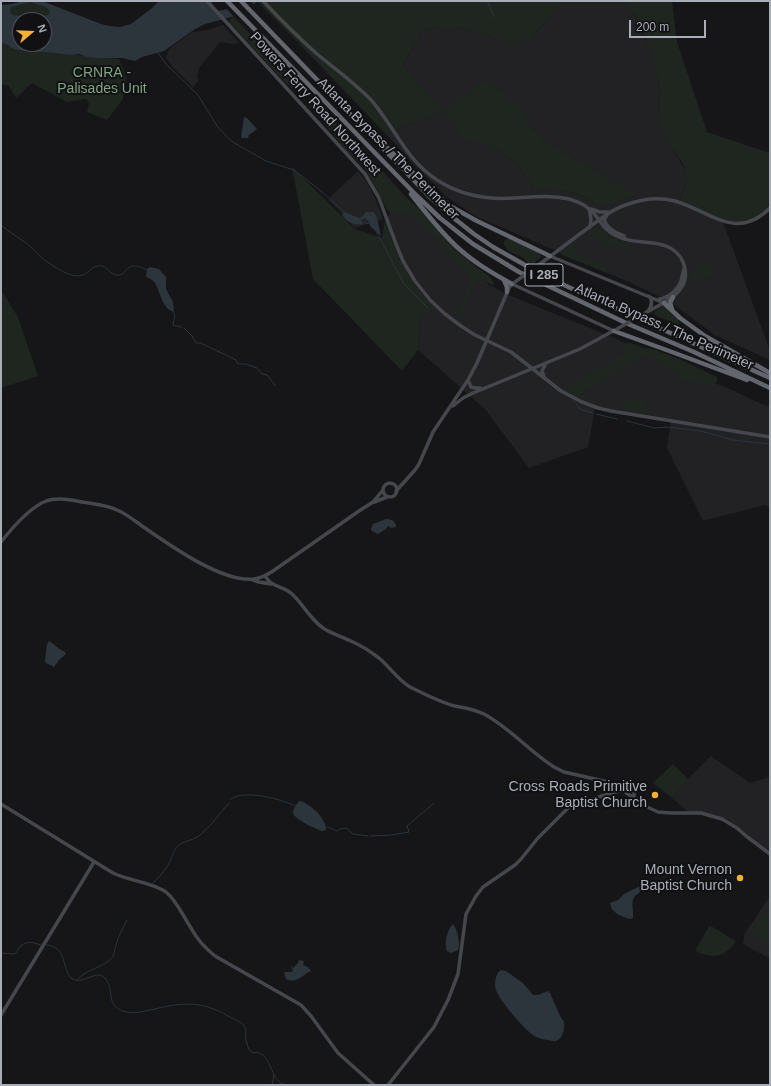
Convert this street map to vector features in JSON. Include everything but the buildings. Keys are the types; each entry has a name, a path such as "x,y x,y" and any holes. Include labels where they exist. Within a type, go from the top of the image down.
{"highway":[{"name":"Atlanta Bypass / The Perimeter","path":"228,1 394,174 453,228 487,253 519,272 626,323 687,349 770,388"},
{"name":"Atlanta Bypass / The Perimeter","path":"241,1 415,182 442,208 474,234 493,247 525,265 564,284 770,378"},
{"path":"354,118 450,206 477,221 550,256"},
{"path":"394,174 429,217 455,245 492,274 514,283"},
{"path":"504,280 507,287 507,292"},
{"path":"673,297 670,304 676,314"},
{"path":"664,303 695,329 710,339 770,373"},
{"path":"615,330 770,388"}],"street":[{"name":"Powers Ferry Road Northwest","path":"207,1 365,174 379,198 401,257 410,273 430,300 453,320 475,335 510,352 566,395 598,408 770,438"},
{"path":"263,2 306,44 364,94 378,109 413,160 438,181 463,192 486,198 504,199 555,197 576,201 600,212 611,211"},
{"path":"252,580 265,576 373,502 393,496 396,493 396,490 419,464 433,432 468,380 487,341 507,292 514,283 611,211 620,206 639,201 661,199 678,202 727,222 739,223 756,219 770,208"},
{"path":"449,409 463,398 483,388 588,345 664,303 679,292 683,287 686,276 680,257 676,252 670,247 661,244 625,239 617,236 599,220 589,208"},
{"path":"589,208 591,219 589,228"},
{"path":"611,211 604,220 605,224 624,236 625,239"},
{"path":"550,256 658,299 664,303"},
{"path":"658,299 669,296 678,287 684,269"},
{"path":"514,283 615,330"},
{"path":"647,312 652,304 649,296"},
{"path":"546,362 542,371 546,380"},
{"path":"468,380 473,388 483,388"},
{"path":"373,502 387,484 393,485 400,483 408,478"},
{"path":"393,485 396,490"},
{"path":"383,490 387,497"},
{"path":"1,542 20,520 45,501 56,499 70,500 116,509 202,564 229,576 272,584 290,592 319,625 327,631 369,651 380,659 402,681 446,703 472,709 484,714 557,769 564,772 603,780 622,790 647,807 658,812 701,813 722,819 737,828 770,854"},
{"path":"271,572 270,579 272,584"},
{"path":"265,576 272,584"},
{"path":"610,783 612,788 610,793"},
{"path":"636,800 633,795 634,790 638,785"},
{"path":"388,1085 434,1027 448,1000 458,974 466,914 483,887 515,865 538,838 568,808 579,803 622,790"},
{"path":"1,804 119,876 151,885 166,893 176,903 194,934 209,951 215,956 301,1005 311,1016 338,1053 374,1085"},
{"path":"1,1015 94,862"}],"shaded area":[{"path":"22,1 42,1 101,24 120,27 131,24 159,1 213,1 211,6 216,11 224,10 246,1 258,1 235,16 205,24 195,29 164,51 142,57 135,61 122,58 99,58 87,57 79,54 71,55 45,52 52,52 52,12 50,12 45,7 31,2 12,7 10,10 12,14 12,48 1,43 1,5"},
{"path":"562,1 624,1 630,8 638,22 655,63 660,93 659,116 674,152 686,171 687,180 679,202 723,222 770,351 770,360 715,335 669,301 475,216 447,197 417,168 386,134 442,111 403,65 423,29 455,27 496,39 531,38 563,2","holes":["522,108 530,126 551,145 637,195 608,205 602,205 577,194 560,190 534,190 518,164 495,148"]},
{"path":"223,25 239,43 234,44 220,42 199,68 197,78 199,80 193,87 166,58 169,49 192,32 207,30"},
{"path":"244,117 247,118 257,129 249,135 248,138 241,137"},
{"path":"358,171 368,184 383,219 355,228 329,200 332,195"},
{"path":"400,196 488,284 506,294 612,337 669,364 770,407 770,507 765,505 703,521 667,448 671,421 595,408 588,447 529,468 485,409 418,350 420,316 435,310 436,308 412,281 402,264 394,247 385,220 390,213 388,207"},
{"path":"344,212 359,218 366,212 374,212 381,236 371,227 365,218 361,220 363,224 354,224 342,215"},
{"path":"150,267 159,269 166,277 166,289 173,302 174,312 166,307 154,282 146,277 147,269"},
{"path":"386,519 393,521 396,527 391,528 388,526 378,534 372,531 371,529 373,524"},
{"path":"49,641 66,654 54,667 45,661 47,644"},
{"path":"711,756 750,783 770,777 770,854 746,836 728,819 708,814 688,812 672,798 688,779"},
{"path":"299,801 308,804 321,816 326,826 326,830 323,831 311,826 301,821 294,815 293,813 295,806"},
{"path":"640,886 643,887 642,891 633,899 633,918 630,919 620,916 613,910 610,903 618,900 624,894"},
{"path":"770,896 770,959 743,944 745,933"},
{"path":"453,924 459,940 459,947 458,950 451,953 447,951 446,941 449,930"},
{"path":"299,960 304,961 303,965 308,967 311,971 297,980 286,979 284,973 293,971 290,964 293,968"},
{"path":"501,970 506,971 523,983 533,995 538,995 548,991 550,993 564,1022 563,1033 558,1040 553,1041 541,1039 535,1036 529,1032 512,1014 496,990 495,984 497,974"}],"green space":[{"path":"257,1 563,2 531,38 514,43 455,27 423,29 403,65 443,111 386,134"},
{"path":"624,1 672,1 677,42 707,132 770,153 770,211 759,219 736,224 726,222 706,215 679,202 686,184 685,169 661,127 659,118 660,91 656,70 642,30 630,8"},
{"path":"31,2 46,8 50,12 12,12 12,14 10,10 12,7"},
{"path":"233,17 299,83 297,90 294,90 285,82 229,22"},
{"name":"CRNRA - Palisades Unit","path":"1,41 12,43 12,52 52,52 52,49 73,52 77,55 119,59 127,79 123,99 107,120 87,112 89,103 86,99 67,102 32,83 16,98 8,85 1,85"},
{"path":"485,80 522,108 530,126 551,145 638,195 605,205 593,202 580,195 566,191 534,190 518,164 495,148 463,138 443,111"},
{"path":"313,100 355,140 449,243 471,263 489,276 494,283 493,285 481,279 478,280 472,289 461,318 459,319 457,317 457,313 470,281 470,277 442,247 436,238 411,215 389,212 364,167 345,149 309,106 309,103"},
{"path":"292,167 355,229 382,238 385,220 404,268 426,298 436,308 435,310 420,316 418,350 402,371 313,279"},
{"path":"593,228 601,230 619,241 629,244 631,247 622,249 592,238 587,238 586,235"},
{"path":"507,239 537,252 541,256 540,258 533,264 528,262 504,246 504,241"},
{"path":"575,243 576,252 609,267 607,273 560,253 568,245"},
{"path":"548,262 561,265 564,268 563,271 556,274 545,269 544,267"},
{"path":"703,264 708,264 713,273 710,276 692,281 689,280 690,275"},
{"path":"1,290 18,317 38,376 1,388"},
{"path":"663,306 678,320 679,327 675,327 667,320 656,315 654,312"},
{"path":"628,342 641,347 656,350 682,360 717,377 717,381 714,385 679,381 677,372 646,355 583,391 583,397 581,398 565,391 565,389 574,384 584,375 625,355 622,346"},
{"path":"632,398 647,403 646,413 624,410 626,400"},
{"path":"673,764 688,779 672,798 653,783"},
{"path":"764,913 770,917 770,947 751,933"},
{"path":"709,926 736,941 732,947 723,954 713,956 701,954 695,951"}],"pier":[{"path":"240,1 250,1 255,6 235,18 225,7"}],"waterway":[{"path":"487,1 494,17"},
{"path":"158,53 166,64 198,95 217,126 231,141 266,161 294,170 321,191 345,213"},
{"path":"362,222 370,224"},
{"path":"1,225 32,248 49,263 64,272 73,275 77,276 84,274 98,266 104,267 115,275 121,275 128,268 134,266 147,270"},
{"path":"376,231 404,284 428,308"},
{"path":"173,312 175,315 173,325 181,327"},
{"path":"184,328 192,336 196,343 201,343 236,360 239,364 246,364 257,368 262,374 267,375 275,385"},
{"path":"573,400 580,409 592,413"},
{"path":"596,414 617,419"},
{"path":"627,421 654,428 667,427 701,431 733,440 770,444"},
{"path":"231,799 237,796 254,795 272,798 295,806"},
{"path":"152,884 166,868 176,848 180,844 201,834 210,826 229,803"},
{"path":"371,836 409,832 407,826 434,803"},
{"path":"327,827 337,831 346,828 353,834 368,836"},
{"path":"77,980 85,973 105,964 113,956 118,938 127,920"},
{"path":"1,953 14,954 23,944 26,943 41,945"},
{"path":"46,945 52,946 59,950 71,978 80,980 97,975 101,975 105,978 110,987 114,1005 123,1011 135,1013 175,1005 193,1004 219,1011 241,1022 245,1027 246,1040 250,1051 254,1053 257,1052 262,1055 266,1059 277,1079 286,1085"},
{"path":"272,1085 274,1075"}],"place":[{"name":"Cross Roads Primitive Baptist Church","path":"655,795"},
{"name":"Mount Vernon Baptist Church","path":"740,878"}]}
